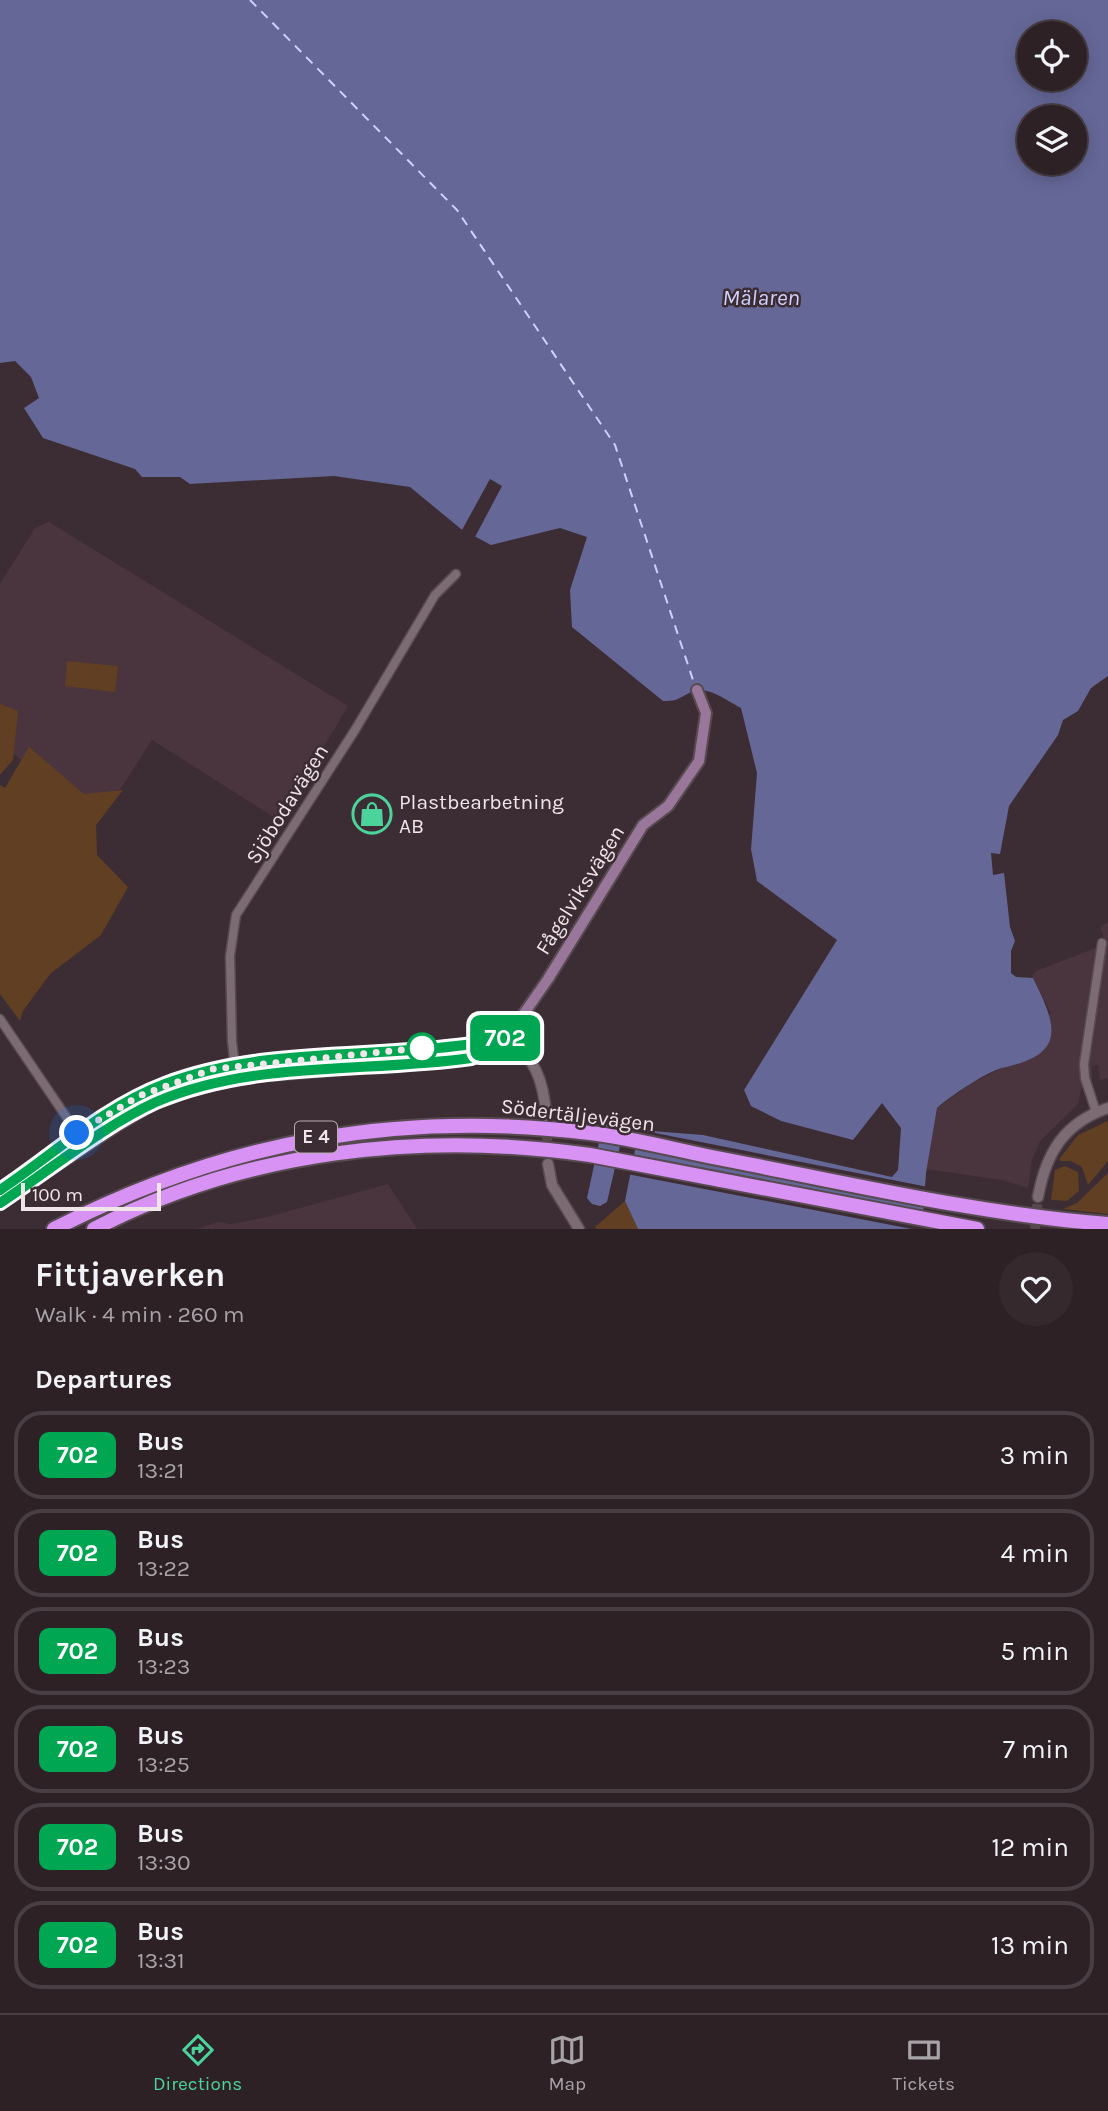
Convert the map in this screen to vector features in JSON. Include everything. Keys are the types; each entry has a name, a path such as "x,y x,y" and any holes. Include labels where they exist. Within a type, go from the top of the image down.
{"highway":[{"name":"Södertäljevägen","path":"54,1229 107,1202 178,1174 296,1140 398,1127 451,1125 533,1127 593,1134 943,1201 1059,1220 1108,1224"},
{"name":"Södertäljevägen","path":"94,1229 185,1190 243,1172 355,1150 409,1145 476,1144 531,1146 590,1155 977,1229"}],"main road":[{"name":"Fågelviksvägen","path":"0,1203 155,1103 236,1078 471,1058 491,1050 507,1036 548,979 643,825 668,806 699,761 706,713 697,690"},
{"path":"0,1190 53,1154 77,1133 164,1084 234,1065 465,1045 507,1036"}],"street":[{"name":"Sjöbodavägen","path":"236,1078 230,956 236,915 355,730 435,595 456,575"},
{"path":"1096,1112 1085,1078 1084,1064 1102,943"},
{"path":"0,1019 86,1146"},
{"path":"507,1036 528,1056 540,1074 546,1116"},
{"path":"1038,1197 1045,1167 1058,1140 1074,1125 1108,1108"},
{"path":"548,1164 555,1192 579,1229"}],"shaded area":[{"path":"49,522 348,706 280,821 152,740 101,819 0,744 0,584 35,528"},
{"path":"67,661 118,666 115,692 65,686"},
{"path":"0,704 18,711 13,760 0,775"},
{"path":"29,747 84,794 123,790 96,825 97,855 128,887 101,935 50,974 23,1011 20,1021 0,994 0,785 5,788"},
{"path":"1108,922 1108,1078 1100,1080 1098,1065 1092,1066 1092,1084 1081,1089 1078,1104 1040,1141 1032,1160 1028,1188 1002,1180 926,1169 937,1108 972,1083 1002,1068 1051,1013 1032,976 1036,971 1106,944 1100,927"},
{"path":"1108,1121 1108,1161 1088,1185 1082,1167 1071,1161 1060,1161 1060,1158 1078,1135"},
{"path":"1065,1166 1078,1172 1079,1191 1067,1201 1051,1200 1055,1170"},
{"path":"1108,1173 1108,1214 1063,1209 1077,1203"},
{"path":"388,1184 417,1229 197,1229 218,1222 231,1224 267,1217"},
{"path":"625,1201 638,1229 595,1227"}],"water":[{"name":"Mälaren","path":"0,0 1108,0 1108,676 1091,688 1078,711 1063,720 1058,735 1009,806 1000,854 991,853 993,875 1004,873 1010,927 1015,941 1011,951 1011,973 1016,977 1033,978 1048,1011 1051,1036 1047,1047 1037,1055 987,1074 937,1108 926,1173 922,1229 638,1229 625,1201 639,1130 703,1135 892,1177 898,1170 901,1128 882,1103 853,1140 781,1121 751,1106 744,1090 837,940 757,881 751,849 757,773 741,708 700,690 676,700 663,701 572,627 570,590 587,537 560,528 491,545 461,529 410,487 334,476 190,484 180,477 142,477 135,469 43,438 24,408 39,398 31,377 15,361 0,363"},
{"path":"603,1124 624,1129 607,1202 600,1206 592,1204 587,1198"}],"pier":[{"path":"490,479 502,486 475,537 462,530"},
{"path":"635,1129 928,1187 927,1207 632,1149"},
{"path":"631,1154 927,1211 926,1229 912,1229 627,1174"}],"ferry route":[{"path":"250,0 457,210 615,445 695,686"}],"tunnel":[{"path":"546,1116 548,1156"},
{"path":"1035,1229 1038,1197"}],"bus line":[{"name":"702","path":"0,1190 53,1154 77,1133 109,1113 164,1084 213,1069 465,1045 507,1036 491,1050 471,1058 236,1078 193,1090 155,1103 0,1203"}],"place":[{"name":"Plastbearbetning AB","path":"372,814"}],"route":[{"path":"77,1133 164,1084 213,1069 422,1048"}]}
